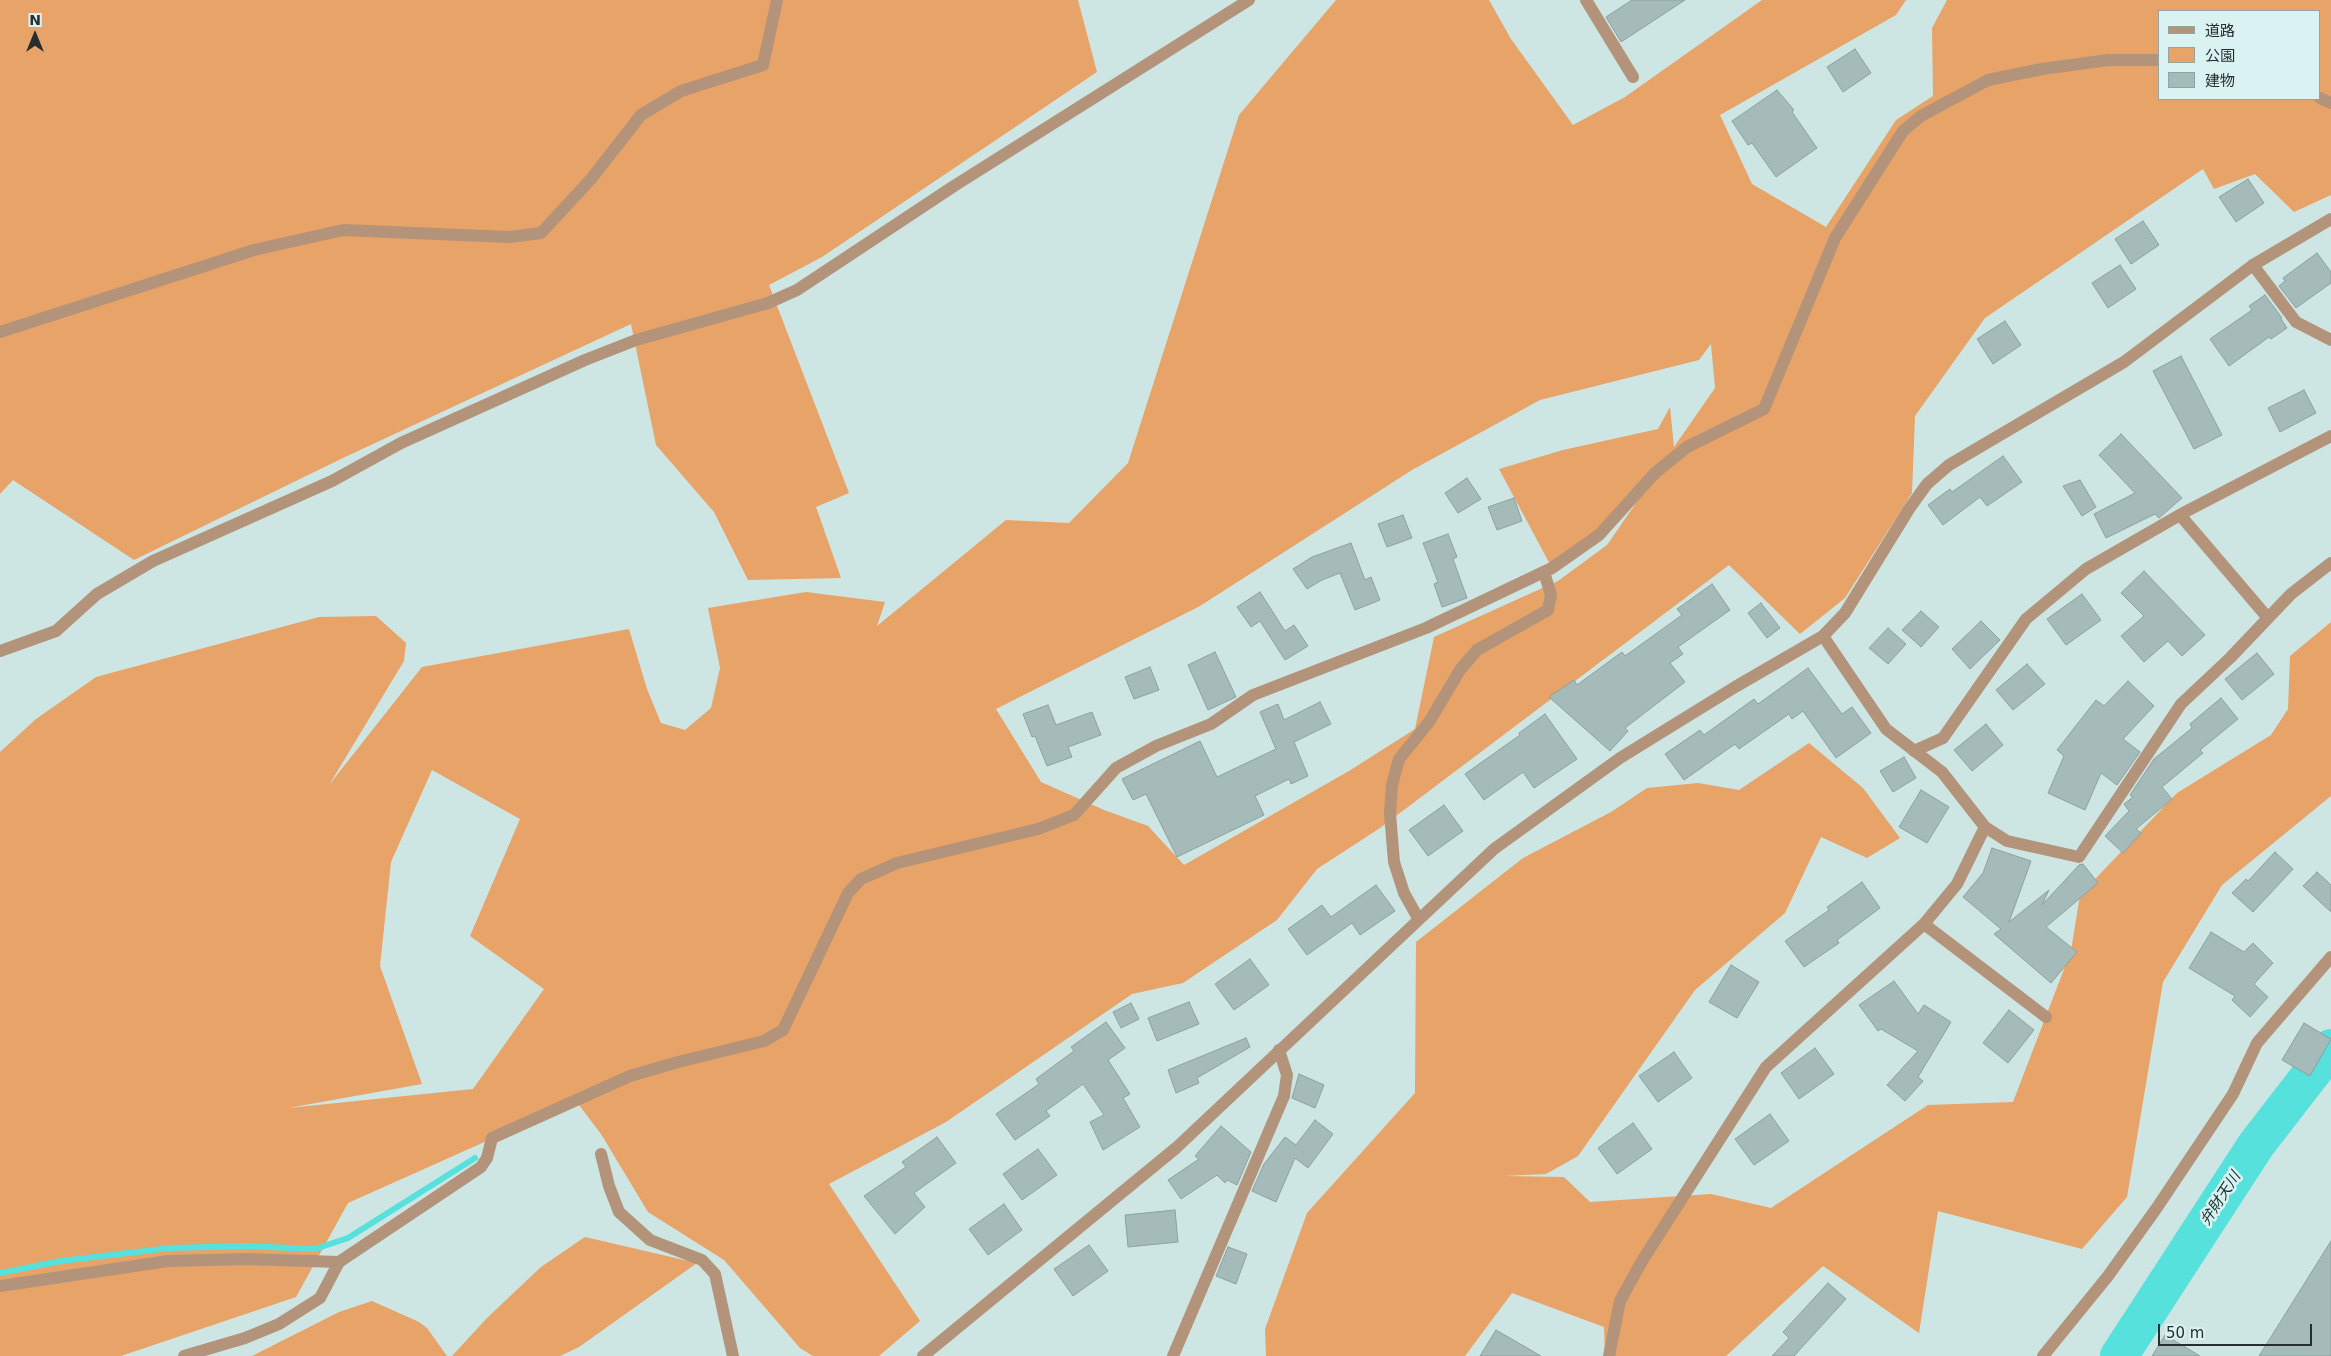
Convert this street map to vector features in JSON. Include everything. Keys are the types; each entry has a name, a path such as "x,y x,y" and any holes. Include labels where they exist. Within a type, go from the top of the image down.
{"street":[{"path":"0,332 254,250 343,230 509,237 541,233 591,179 641,114 682,91 763,65 777,0"},
{"path":"0,651 56,631 97,594 153,561 314,489 401,443 585,360 636,340 768,303 797,290 954,186 1249,0"},
{"path":"1590,1 1633,77"},
{"path":"184,1356 245,1338 280,1324 320,1298 339,1262 481,1167 487,1158 492,1138 630,1076 764,1041 783,1030 848,892 861,879 897,863 1038,829 1074,815 1116,768 1156,746 1211,724 1253,695 1426,628 1544,572 1599,535 1655,473 1687,447 1764,409 1835,238 1903,131 1921,116 1988,80 2042,69 2108,60 2158,60"},
{"path":"923,1356 1176,1148 1418,918 1494,849 1613,763 1735,686 1823,636 1845,613 1909,509 1927,484 1949,465 2124,362 2253,265 2331,219"},
{"path":"2253,265 2296,322 2331,340"},
{"path":"1914,751 1943,738 2026,618 2086,569 2180,515 2331,436"},
{"path":"2180,515 2268,618"},
{"path":"1823,636 1886,729 1942,772 1985,827 2007,841 2078,857 2181,704 2291,594 2331,563"},
{"path":"1418,918 1404,893 1394,862 1390,814 1392,785 1400,759 1429,722 1460,670 1477,650 1548,610 1551,595 1544,572"},
{"path":"1609,1356 1620,1301 1642,1261 1766,1068 1924,924 1958,884 1985,827"},
{"path":"1924,924 2046,1017"},
{"path":"2043,1356 2108,1276 2156,1209 2233,1094 2257,1042 2331,957"},
{"path":"1173,1356 1284,1096 1287,1075 1279,1050"},
{"path":"601,1154 609,1186 619,1212 650,1240 702,1260 715,1274 733,1356"},
{"path":"0,1286 168,1260 246,1259 339,1262"}],"green space":[{"path":"0,0 1078,0 1097,72 822,257 769,285 849,493 816,507 841,578 748,580 714,512 656,445 631,324 345,457 134,560 13,480 0,494"},
{"path":"1336,0 1489,0 1511,39 1573,125 1625,97 1762,0 1906,0 1896,15 1720,115 1752,184 1826,227 1896,120 1933,96 1932,28 1947,0 2331,0 2331,195 2294,212 2255,174 2214,189 2203,169 1985,318 1915,416 1912,493 1845,598 1800,634 1729,565 1380,828 1317,869 1277,920 1183,983 1132,994 946,1122 829,1184 920,1321 879,1356 813,1356 800,1348 724,1260 648,1212 601,1134 576,1101 348,1203 296,1297 121,1356 0,1356 0,752 36,719 96,677 319,617 376,616 406,643 404,661 329,785 422,667 629,629 647,689 661,723 685,730 711,708 720,668 708,608 806,592 885,602 877,626 1006,520 1069,523 1128,463 1239,115","holes":["1711,344 1715,388 1674,447 1670,407 1658,429 1563,450 1499,469 1552,568 1647,487 1607,545 1558,581 1434,637 1415,729 1349,771 1184,865 1148,826 1104,810 1041,782 996,709 1200,606 1412,470 1540,400 1699,360","432,770 520,819 470,936 544,989 473,1089 288,1108 422,1084 380,966 391,862"]},
{"path":"2331,622 2331,796 2222,885 2163,982 2127,1197 2082,1249 1938,1211 1919,1333 1823,1266 1726,1356 1605,1356 1604,1327 1512,1293 1465,1356 1266,1356 1265,1329 1307,1213 1415,1093 1416,942 1523,858 1611,812 1647,788 1698,783 1739,790 1809,743 1863,788 1900,838 1867,858 1821,837 1785,913 1695,990 1578,1156 1546,1174 1504,1176 1564,1177 1590,1202 1711,1194 1771,1208 1928,1105 2013,1102 2071,951 2080,895 2177,793 2271,735 2288,709 2290,656"},
{"path":"585,1237 697,1263 579,1347 560,1356 452,1356 487,1318 541,1267"},
{"path":"372,1301 419,1322 427,1328 447,1356 252,1356 339,1312"}],"building":[{"path":"1632,0 1685,0 1621,42 1606,17"},
{"path":"1855,49 1871,73 1843,92 1827,67"},
{"path":"1777,90 1794,110 1792,112 1817,148 1776,177 1752,143 1748,145 1732,121"},
{"path":"2248,179 2264,203 2236,222 2219,197"},
{"path":"2143,221 2159,245 2131,264 2115,239"},
{"path":"2317,253 2331,272 2331,283 2296,308 2279,286 2285,281 2283,278"},
{"path":"2120,265 2136,289 2108,308 2092,283"},
{"path":"2265,295 2287,328 2271,339 2269,337 2229,366 2210,339 2252,310 2249,306"},
{"path":"2005,321 2021,345 1993,364 1977,339"},
{"path":"2181,356 2222,435 2194,449 2153,371"},
{"path":"2304,390 2316,413 2280,432 2268,408"},
{"path":"2121,434 2182,498 2159,518 2155,514 2106,538 2094,514 2135,493 2099,455"},
{"path":"2003,456 2022,482 1987,506 1980,497 1943,525 1928,505 1950,489 1952,492"},
{"path":"1467,478 1481,499 1458,513 1445,493"},
{"path":"2080,480 2096,507 2082,516 2063,486"},
{"path":"1514,498 1522,521 1497,530 1488,507"},
{"path":"1403,515 1412,538 1387,547 1378,524"},
{"path":"1448,534 1457,557 1453,559 1467,598 1442,607 1434,584 1438,582 1423,543"},
{"path":"1351,543 1365,580 1371,577 1380,600 1355,610 1340,573 1322,580 1307,589 1293,569 1312,557"},
{"path":"2144,571 2205,635 2182,656 2168,641 2144,662 2121,636 2144,616 2121,593"},
{"path":"1712,584 1730,610 1678,647 1683,654 1670,663 1685,682 1625,728 1628,731 1610,751 1549,697 1574,680 1577,685 1622,652 1625,656 1682,615 1677,609"},
{"path":"1260,592 1285,631 1294,625 1308,646 1285,660 1260,621 1251,627 1237,607"},
{"path":"2082,594 2101,620 2066,645 2047,619"},
{"path":"1761,603 1780,628 1767,638 1748,613"},
{"path":"1921,611 1939,627 1921,647 1902,630"},
{"path":"1981,621 2000,640 1970,669 1952,649"},
{"path":"1888,628 1906,644 1888,664 1869,648"},
{"path":"1215,652 1236,697 1208,710 1188,665"},
{"path":"2257,653 2274,674 2242,700 2225,679"},
{"path":"2027,664 2045,684 2013,710 1996,690"},
{"path":"1150,667 1159,690 1134,699 1125,677"},
{"path":"1808,668 1842,714 1852,707 1871,733 1836,758 1803,711 1792,719 1789,714 1739,749 1735,744 1684,780 1665,754 1700,730 1704,735 1754,699 1758,704"},
{"path":"2128,681 2154,706 2123,739 2140,752 2117,785 2101,773 2085,810 2048,793 2064,756 2057,750 2096,700 2104,706"},
{"path":"2221,698 2238,719 2200,750 2203,753 2162,787 2172,799 2136,829 2141,833 2123,853 2105,836 2129,811 2124,804 2133,797 2130,795 2154,759 2192,728 2190,724"},
{"path":"1320,702 1331,724 1294,742 1308,776 1291,784 1289,779 1255,796 1264,815 1177,857 1146,794 1133,800 1122,779 1200,741 1217,777 1276,749 1260,712 1278,704 1284,720"},
{"path":"1048,705 1056,725 1092,712 1101,735 1068,747 1072,757 1047,766 1035,736 1032,737 1023,714"},
{"path":"1545,714 1577,759 1534,788 1523,772 1484,800 1465,774 1520,735 1519,733"},
{"path":"1986,724 2003,745 1972,771 1954,750"},
{"path":"1904,757 1916,778 1893,792 1880,771"},
{"path":"1921,790 1949,807 1927,843 1899,827"},
{"path":"1444,805 1463,831 1428,856 1409,830"},
{"path":"1992,848 2031,861 2009,922 2049,890 2042,905 2079,865 2083,864 2098,883 2046,927 2077,952 2051,983 1994,934 2001,929 1963,897 1983,873"},
{"path":"2275,852 2293,869 2253,912 2232,893 2246,879 2248,881"},
{"path":"2317,872 2331,885 2331,912 2303,886"},
{"path":"1862,882 1880,908 1837,940 1839,943 1804,967 1785,941 1829,910 1827,907"},
{"path":"1376,885 1395,911 1360,935 1352,923 1307,955 1288,929 1322,905 1331,917"},
{"path":"2211,932 2244,952 2253,943 2273,963 2254,984 2268,997 2250,1017 2232,1000 2235,996 2189,968"},
{"path":"1250,959 1269,985 1234,1010 1215,984"},
{"path":"1731,965 1759,982 1737,1018 1709,1002"},
{"path":"1894,981 1918,1014 1924,1005 1951,1022 1918,1077 1923,1081 1905,1101 1887,1085 1918,1051 1881,1029 1878,1031 1859,1005"},
{"path":"1189,1002 1199,1024 1157,1041 1148,1018"},
{"path":"1131,1003 1139,1019 1121,1028 1113,1012"},
{"path":"2009,1010 2034,1030 2008,1063 1983,1043"},
{"path":"1106,1022 1125,1048 1108,1060 1130,1094 1123,1098 1140,1127 1103,1150 1090,1122 1104,1115 1083,1084 1046,1111 1050,1116 1015,1140 996,1114 1039,1084 1036,1079 1074,1051 1071,1047"},
{"path":"2304,1023 2331,1039 2310,1076 2282,1060"},
{"path":"1246,1038 1250,1047 1197,1078 1199,1083 1176,1093 1168,1070"},
{"path":"1815,1048 1834,1074 1799,1099 1781,1073"},
{"path":"1674,1052 1692,1078 1658,1102 1639,1076"},
{"path":"1299,1074 1324,1085 1315,1108 1292,1098"},
{"path":"1770,1114 1789,1141 1754,1165 1735,1139"},
{"path":"1315,1120 1333,1134 1308,1168 1295,1158 1276,1202 1252,1191 1264,1164 1285,1137 1296,1145"},
{"path":"1633,1123 1652,1149 1617,1174 1598,1148"},
{"path":"1221,1126 1251,1152 1237,1185 1227,1180 1225,1183 1217,1175 1181,1199 1168,1180 1199,1159 1195,1156"},
{"path":"937,1137 956,1163 914,1193 925,1207 895,1234 864,1196 906,1167 902,1162"},
{"path":"1038,1149 1057,1175 1022,1200 1003,1174"},
{"path":"1004,1204 1022,1230 988,1255 969,1229"},
{"path":"1175,1210 1178,1242 1128,1247 1125,1215"},
{"path":"2331,1241 2331,1356 2259,1356"},
{"path":"1089,1245 1108,1271 1073,1296 1054,1269"},
{"path":"1228,1247 1247,1254 1236,1284 1216,1276"},
{"path":"1828,1283 1846,1299 1794,1356 1772,1356 1789,1338 1783,1332"},
{"path":"1496,1330 1541,1356 1480,1356"},
{"path":"2165,1335 2200,1356 2152,1356"}],"waterway":[{"name":"弁財天川","path":"2119,1356 2256,1145 2331,1048"},
{"path":"0,1273 61,1261 170,1248 245,1246 315,1249 348,1238 475,1158"}]}
